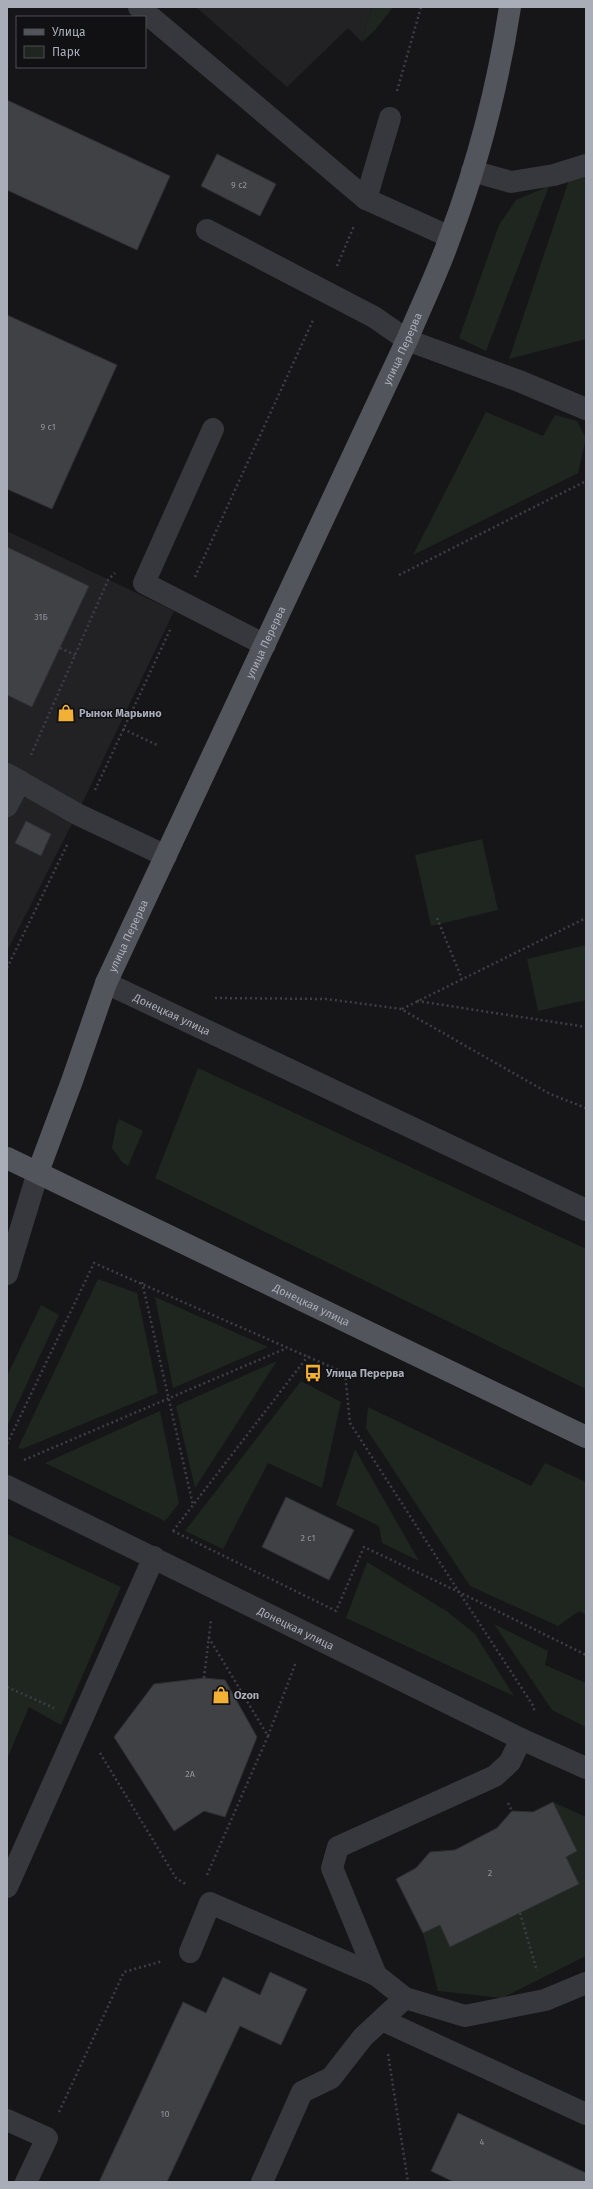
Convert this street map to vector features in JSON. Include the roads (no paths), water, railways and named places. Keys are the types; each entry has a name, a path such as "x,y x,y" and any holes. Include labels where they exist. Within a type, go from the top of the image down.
{"main road":[{"name":"улица Перерва","path":"38,1172 72,1082 106,982 407,340 450,237 472,171 503,53 510,7"},
{"name":"Донецкая улица","path":"7,1158 586,1437"}],"street":[{"path":"139,7 366,199 450,237"},
{"path":"366,199 390,118"},
{"path":"472,171 511,182 554,175 586,165"},
{"path":"207,230 374,317 407,340 519,381 586,409"},
{"path":"213,429 144,583 265,645"},
{"path":"7,806 13,777 77,814 166,856"},
{"name":"Донецкая улица","path":"106,982 586,1210"},
{"name":"улица Перерва","path":"7,1274 38,1172"},
{"name":"Донецкая улица","path":"7,1486 528,1742 586,1768"},
{"path":"7,1887 154,1557"},
{"path":"376,1975 325,1866 338,1848 495,1776 528,1742"},
{"path":"190,1952 204,1898 376,1975 405,1998 465,2016 545,2000 586,1983"},
{"path":"262,2182 302,2092 331,2078 363,2037 405,1998"},
{"path":"382,2020 586,2114"},
{"path":"7,2120 47,2138 26,2182"}],"place":[{"name":"Рынок Марьино","path":"66,713"},
{"name":"Улица Перерва","path":"313,1373"},
{"name":"Ozon","path":"221,1695"}]}
